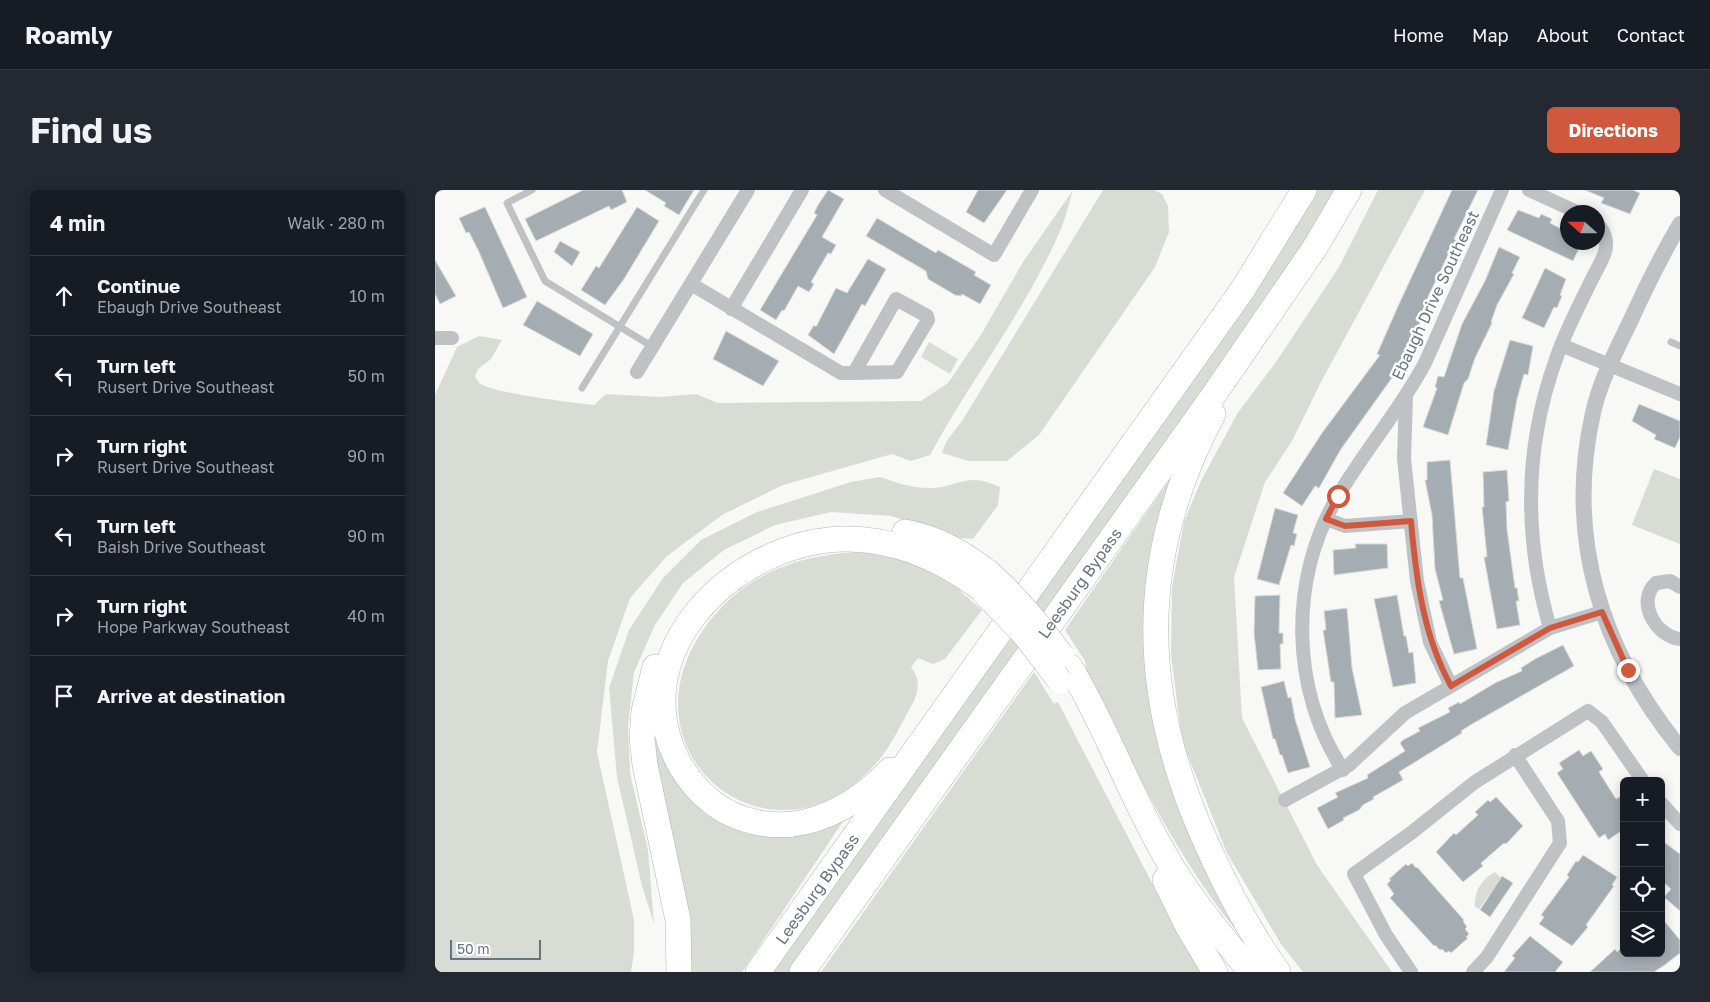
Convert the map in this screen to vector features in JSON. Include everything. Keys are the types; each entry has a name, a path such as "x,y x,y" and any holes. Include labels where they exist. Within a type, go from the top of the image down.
{"highway":[{"name":"Leesburg Bypass","path":"758,972 1243,289 1304,190"},
{"name":"Leesburg Bypass","path":"802,972 1259,330 1314,249 1349,190"},
{"path":"1259,330 1210,421 1175,508 1165,544 1158,588 1156,663 1160,700 1169,744 1198,826 1242,916 1278,972"},
{"path":"679,972 678,920 645,765 642,738 643,711 649,683 659,656 685,608 726,567 768,542 827,526 878,527 922,535 963,553 1025,635 1085,692 1161,849 1186,889 1251,972"},
{"path":"969,674 914,744 887,773 855,800 812,821 782,825 765,824 747,820 719,808 697,789 687,777 672,750 664,724 663,694 668,673 673,655 691,621 705,600 722,585 752,565 778,552 822,541 863,540 884,542 924,554 984,580"},
{"path":"1065,674 1101,755 1187,925 1215,972"}],"street":[{"path":"637,372 748,190"},
{"path":"731,309 802,190"},
{"path":"885,190 994,255 1032,190"},
{"name":"Ebaugh Drive Southeast","path":"1343,770 1326,741 1308,683 1303,655 1303,594 1308,567 1326,519 1338,496 1406,396 1425,363 1502,190"},
{"path":"1529,190 1562,205"},
{"path":"1680,224 1657,264 1609,364 1593,411 1582,487 1589,560 1602,612 1628,670 1646,702 1680,748"},
{"path":"1550,628 1538,584 1533,553 1531,480 1540,414 1561,345 1605,250"},
{"path":"691,284 841,373 854,373 897,372 928,320 927,316 896,299 854,373"},
{"path":"435,338 452,338"},
{"path":"1561,345 1680,394"},
{"path":"1406,396 1403,459 1417,580 1428,634 1438,663 1451,686"},
{"path":"1326,519 1345,526 1411,521"},
{"path":"1680,588 1670,581 1656,583 1647,595 1647,602 1656,627 1663,634 1680,638"},
{"path":"1285,800 1343,770 1405,713 1550,628 1602,612"},
{"path":"1411,972 1386,935 1354,874 1411,833 1475,782 1515,755 1588,711 1602,722 1640,777"},
{"path":"1473,972 1487,957 1560,843 1558,821 1515,755"},
{"path":"1665,807 1680,824"}],"lane":[{"path":"532,190 507,202 545,281 653,347"},
{"path":"582,388 704,190"},
{"path":"1671,342 1680,346"}],"shaded area":[{"path":"1073,190 1062,226 1031,289 930,455 911,461 892,454 783,485 722,515 667,556 630,598 608,661 597,752 634,920 634,952 631,972 435,972 435,395 457,347 479,336 502,340 491,359 478,369 475,376 479,383 487,387 516,394 584,404 594,405 606,394 660,397 696,394 718,403 921,401 948,383 982,333 1023,262"},
{"path":"1103,190 1154,190 1162,194 1168,206 1169,232 1155,267 1039,435 1007,461 969,461 942,453 946,442 962,421"},
{"path":"1314,190 1340,190 1310,240 795,972 770,972"},
{"path":"1378,190 1425,190 1321,382 1292,441 1265,482 1234,577 1242,718 1317,865 1392,972 1303,972 1281,944 1227,853 1182,741 1171,655 1172,587 1184,522 1201,481 1237,414 1276,362 1339,267"},
{"path":"929,342 958,359 950,374 921,357"},
{"path":"1182,462 1145,628 1244,940 1198,878 1177,845 1139,777 1087,673 1085,661 1065,630"},
{"path":"1654,469 1680,479 1680,544 1632,525"},
{"path":"880,477 920,488 933,488 965,481 980,480 1000,487 998,505 973,539 960,538 891,516 831,512 775,525 724,550 683,583 655,625 634,672 628,726 630,773 648,850 654,924 642,886 617,777 609,688 629,630 663,578 701,540 757,512 851,482"},
{"path":"858,552 898,559 936,574 960,588 961,592 982,610 945,659 933,664 918,658 911,667 917,680 916,696 893,739 879,760 836,796 792,810 749,804 713,783 688,750 678,708 687,660 719,610 748,585 764,575 800,561 838,553"},
{"path":"1034,672 1054,704 1058,702 1167,912 1202,972 821,972"},
{"path":"656,728 708,810 846,817 742,972 689,972 654,755"},
{"path":"1495,872 1501,878 1479,909 1475,907 1479,886"}],"building":[{"path":"583,190 622,190 627,202 611,210 609,206 536,241 525,219"},
{"path":"645,190 694,190 679,215 664,206 666,203"},
{"path":"828,190 844,199 822,237 836,245 831,254 828,253 811,282 814,284 809,292 798,286 784,311 782,310 776,320 760,310 817,215 814,213"},
{"path":"978,190 1007,190 984,223 966,212"},
{"path":"1452,190 1478,190 1454,239 1457,241 1453,251 1451,249 1428,297 1413,344 1409,342 1394,375 1341,449 1319,488 1315,486 1302,506 1283,493 1322,433 1380,355 1377,354"},
{"path":"1585,190 1633,190 1640,193 1630,214 1601,203 1604,198"},
{"path":"485,207 527,297 503,308 479,252 469,232 466,233 459,218"},
{"path":"637,207 659,221 624,279 605,305 581,290 596,266 599,268"},
{"path":"1518,210 1539,218 1541,214 1552,219 1550,223 1560,228 1560,250 1578,250 1573,261 1507,230"},
{"path":"877,218 936,253 938,250 976,272 974,275 991,285 980,304 962,294 961,296 955,295 928,279 926,271 866,236"},
{"path":"560,241 580,252 572,266 554,252"},
{"path":"1499,247 1520,257 1512,273 1514,274 1497,305 1492,323 1475,358 1468,379 1464,383 1448,435 1423,427 1437,388 1435,387 1438,376 1444,377 1462,324 1485,281"},
{"path":"868,259 886,269 865,306 862,304 834,354 808,335 814,325 816,327 836,288 847,293"},
{"path":"435,260 456,296 440,304 435,294"},
{"path":"1545,268 1566,279 1557,308 1554,307 1544,328 1522,318"},
{"path":"537,301 593,334 580,356 523,325"},
{"path":"726,331 779,361 763,386 713,359"},
{"path":"1510,340 1533,346 1528,375 1524,374 1517,399 1508,450 1486,445 1494,391"},
{"path":"1639,404 1680,421 1680,437 1675,448 1654,439 1656,435 1632,421"},
{"path":"1450,460 1460,578 1463,578 1477,649 1454,654 1439,601 1443,600 1435,569 1432,515 1425,480 1427,480 1427,462"},
{"path":"1507,470 1509,501 1506,502 1507,529 1515,588 1517,588 1519,601 1516,601 1520,625 1497,629 1484,557 1487,557 1482,507 1484,507 1483,472"},
{"path":"1275,508 1298,515 1293,533 1297,534 1294,546 1291,545 1279,585 1257,579"},
{"path":"1355,544 1387,544 1388,568 1334,575 1333,550 1356,548"},
{"path":"1280,595 1279,633 1283,633 1283,644 1280,644 1281,669 1258,670 1254,633 1255,596"},
{"path":"1397,595 1404,636 1406,636 1409,653 1413,652 1416,683 1393,687 1374,599"},
{"path":"1347,608 1352,668 1362,715 1335,718 1334,682 1331,682 1323,630 1326,630 1324,611"},
{"path":"1563,645 1574,666 1472,724 1461,731 1462,733 1399,772 1403,780 1373,797 1374,799 1363,805 1359,810 1343,818 1344,820 1328,829 1317,808 1338,797 1335,793 1368,778 1367,775 1405,751 1400,743 1420,731 1418,728 1450,712 1448,708 1459,702 1460,704 1495,683 1522,671 1521,668 1535,659"},
{"path":"1284,681 1288,698 1291,697 1295,719 1310,767 1288,773 1275,739 1273,739 1261,687"},
{"path":"1579,750 1583,756 1591,751 1603,769 1599,772 1616,799 1620,796 1620,832 1608,840 1605,834 1599,838 1557,773 1563,769 1559,763"},
{"path":"1496,797 1523,826 1506,844 1504,843 1481,863 1483,866 1463,882 1436,852 1454,833 1456,835 1478,815 1475,812 1488,800 1490,802"},
{"path":"1665,843 1680,854 1680,911 1665,898 1671,889 1665,884"},
{"path":"1583,855 1617,877 1612,885 1614,886 1586,925 1588,927 1572,946 1539,924 1544,917 1541,915 1569,877 1567,875 1576,861 1578,862"},
{"path":"1412,863 1464,920 1467,927 1465,929 1469,934 1466,937 1468,938 1451,953 1449,951 1446,953 1434,946 1390,898 1394,894 1387,884 1391,880 1389,879 1406,864 1408,866"},
{"path":"1502,876 1513,883 1490,917 1480,910"},
{"path":"1665,922 1680,940 1680,953 1654,972 1590,972 1615,949 1617,952 1620,949 1620,957 1665,957"},
{"path":"1530,936 1563,962 1555,972 1504,972 1515,958 1512,956"}],"route":[{"path":"1338,496 1326,519 1336,524 1345,526 1411,521 1417,580 1430,642 1438,663 1451,686 1550,628 1602,612 1614,643 1628,670"}]}
